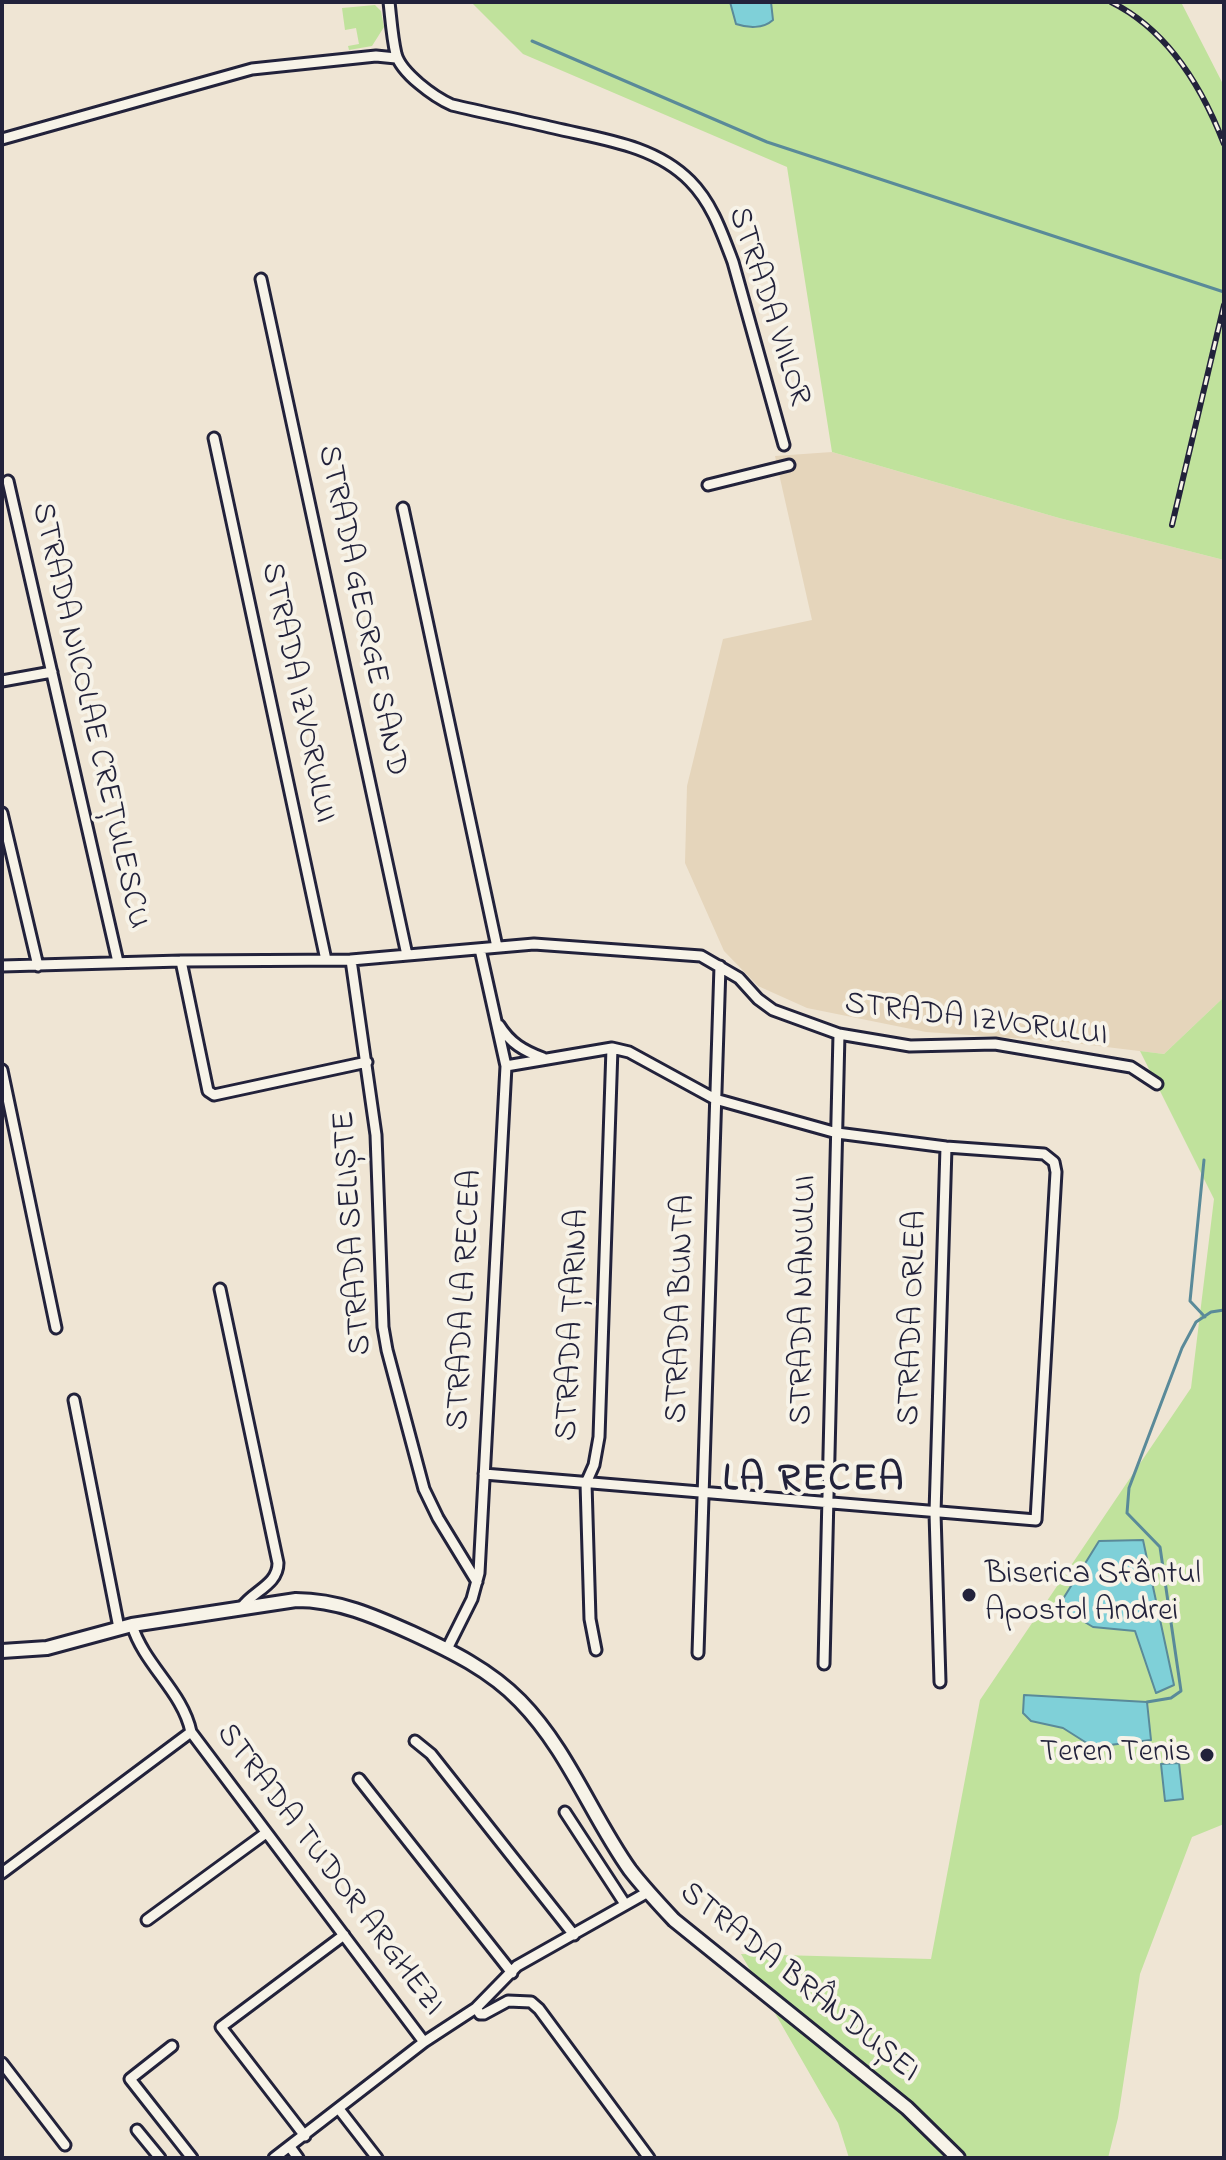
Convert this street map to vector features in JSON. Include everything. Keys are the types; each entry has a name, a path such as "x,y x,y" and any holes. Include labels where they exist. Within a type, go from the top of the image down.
{"main road":[{"name":"STRADA BRÂNDUȘEI","path":"2,1651 47,1648 125,1626 296,1600 332,1602 447,1649 499,1681 538,1721 559,1750 629,1868 646,1890 698,1941 907,2108 958,2158"}],"street":[{"path":"2,139 252,69 376,56 396,58 389,2"},
{"name":"STRADA VIILOR","path":"396,58 428,92 452,105 629,145 672,166 689,180 706,201 722,233 784,445"},
{"name":"STRADA GEORGE SAND","path":"261,279 407,955"},
{"name":"STRADA IZVORULUI","path":"214,438 326,960"},
{"path":"708,485 789,465"},
{"name":"STRADA NICOLAE CREȚULESCU","path":"8,481 118,962"},
{"path":"403,508 497,947"},
{"path":"2,681 52,672"},
{"path":"2,813 38,966"},
{"name":"STRADA IZVORULUI","path":"2,966 351,960 534,944 701,956 739,978 773,1010 839,1034 910,1046 995,1044 1131,1067 1157,1084"},
{"name":"STRADA LA RECEA","path":"447,1649 477,1582 506,1066 480,949"},
{"name":"STRADA SELIȘTE","path":"351,960 376,1135 383,1327 387,1350 424,1489 477,1582"},
{"path":"181,961 208,1091 214,1095 367,1062"},
{"name":"STRADA BUNTA","path":"698,1653 720,966"},
{"path":"495,1019 516,1045 547,1059"},
{"name":"STRADA NANULUI","path":"824,1664 839,1034"},
{"path":"484,1474 1036,1520 1056,1172 1054,1162 1044,1154 946,1147 837,1133 715,1099 629,1052 612,1048 506,1066"},
{"name":"STRADA ȚARINA","path":"596,1650 590,1619 586,1483 594,1465 599,1437 612,1048"},
{"path":"2,1070 56,1328"},
{"name":"STRADA ORLEA","path":"940,1682 935,1513 946,1147"},
{"path":"220,1289 278,1563 278,1573 273,1580 242,1607"},
{"name":"STRADA TUDOR ARGHEZI","path":"74,1400 125,1626 188,1715 191,1732 424,2042"},
{"path":"2,1873 191,1732"},
{"path":"415,1741 431,1754 574,1935"},
{"path":"359,1779 512,1973"},
{"path":"565,1812 628,1902"},
{"path":"147,1920 266,1833"},
{"path":"274,2158 424,2042 476,2008 528,1959 574,1935 646,1890"},
{"path":"305,2136 221,2027 344,1935"},
{"path":"476,2008 484,2014 508,2001 531,2002 649,2158"},
{"path":"172,2046 130,2079 192,2158"},
{"path":"2,2063 65,2145"},
{"path":"339,2109 377,2158"},
{"path":"137,2130 160,2158"},
{"path":"290,2147 298,2158"}],"shaded area":[{"path":"832,452 1059,518 1224,560 1224,997 1164,1054 1057,1041 926,1032 807,1008 758,986 724,951 685,863 687,786 723,639 812,620 775,456"}],"green space":[{"path":"471,2 1182,4 1224,86 1224,560 1059,518 832,452 787,167 523,54"},
{"path":"375,5 381,11 384,27 372,46 349,50 348,46 359,44 356,28 345,30 342,8"},
{"path":"1224,997 1224,1824 1192,1837 1140,1974 1118,2118 1108,2158 849,2158 838,2123 741,1954 931,1959 980,1700 1191,1388 1214,1199 1140,1051 1164,1054"}],"water":[{"path":"730,2 771,2 773,20 755,27 736,24"},
{"path":"1143,1540 1174,1685 1156,1693 1135,1631 1093,1627 1078,1618 1053,1615 1099,1541"},
{"path":"1024,1695 1147,1702 1151,1740 1093,1747 1063,1728 1031,1721 1023,1713"},
{"path":"1179,1763 1183,1799 1165,1801 1161,1764"}],"waterway":[{"path":"532,41 767,142 1224,292"},
{"path":"1204,1160 1190,1301 1205,1317"},
{"path":"1147,1702 1171,1698 1181,1691 1160,1547 1127,1513 1129,1488 1182,1348 1196,1322 1211,1312 1224,1310"}],"railway":[{"path":"1111,2 1150,28 1181,62 1194,81 1224,144"},
{"path":"1172,525 1224,305"}],"place":[{"name":"Biserica Sfântul Apostol Andrei","path":"969,1595"},
{"name":"Teren Tenis","path":"1207,1755"}],"district":[{"name":"LA RECEA","path":"814,1482"}]}
